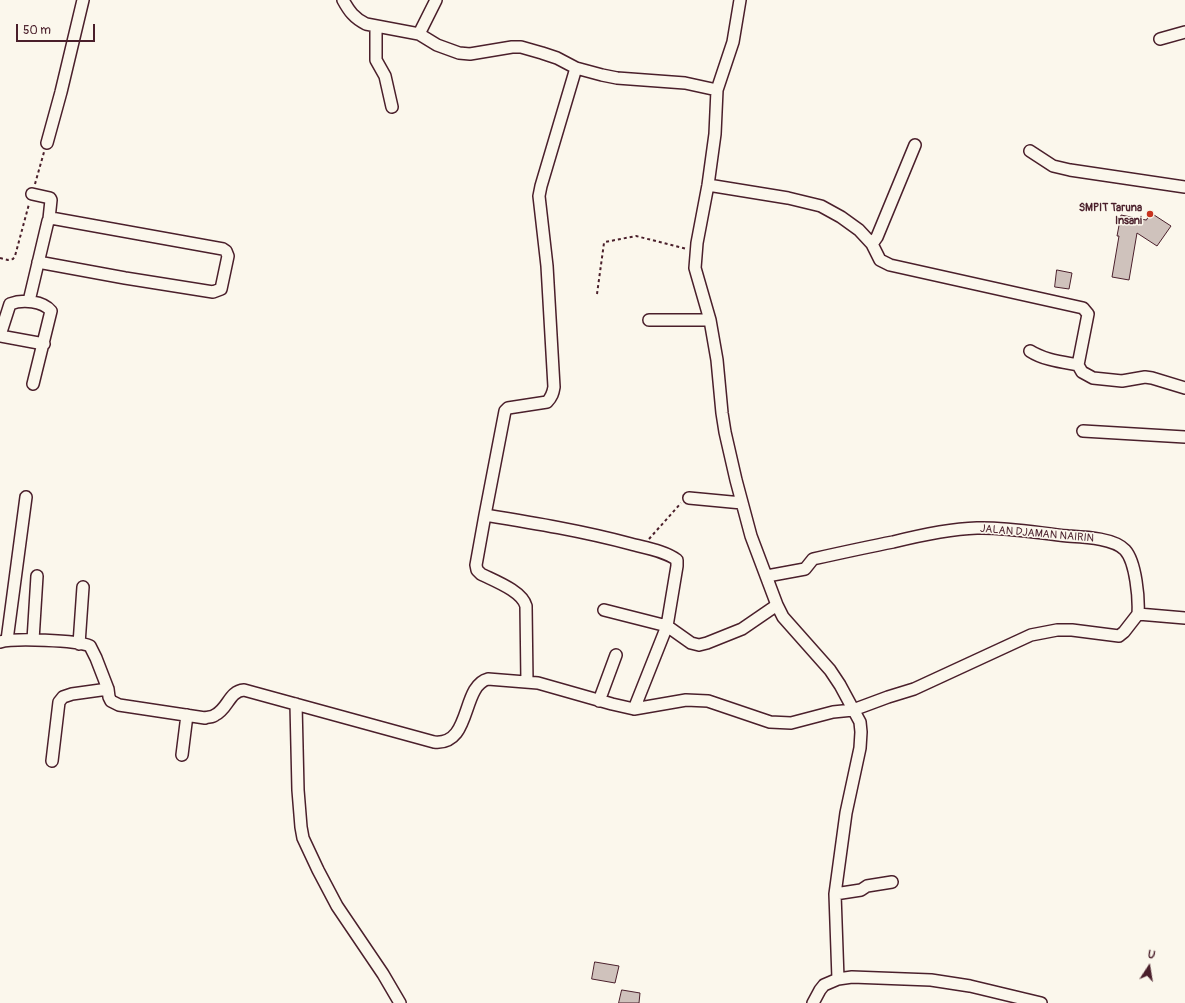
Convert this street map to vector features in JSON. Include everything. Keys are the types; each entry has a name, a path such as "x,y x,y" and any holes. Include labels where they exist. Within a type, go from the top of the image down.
{"street":[{"path":"47,143 61,92 82,0"},
{"path":"343,0 352,15 366,24 419,34 437,45 459,53 470,54 512,47 521,47 552,56 576,68 602,75 617,78 685,83 717,90"},
{"path":"419,34 436,0"},
{"path":"740,0 733,42 717,90 715,134 708,185 699,226 695,268 710,320 717,360 722,413 736,480 751,536 777,605 792,628 807,642 840,684 860,722 862,732 860,748 846,813 834,894 838,979"},
{"path":"376,26 376,60 385,76 392,107"},
{"path":"1160,39 1185,32"},
{"path":"527,682 525,601 519,594 481,574 477,570 476,565 505,411 508,408 547,402 553,393 554,388 547,266 539,196 576,68"},
{"path":"872,244 877,238 915,145"},
{"path":"1030,151 1053,166 1070,170 1185,186"},
{"path":"708,185 788,198 821,206 841,217 859,230 872,244 880,260 890,265 1083,308 1088,314 1078,365 1082,372 1093,378 1122,381 1152,378 1185,388"},
{"path":"29,301 49,219 51,200 50,198 32,194"},
{"path":"38,262 213,292 220,289 228,256 223,249 51,218 49,219"},
{"path":"33,384 44,344 52,311 47,306 29,301 10,304 0,335 44,344"},
{"path":"649,320 710,320"},
{"path":"1030,351 1047,359 1078,365"},
{"path":"1083,431 1185,437"},
{"path":"26,496 3,641 33,640 90,646 94,652 108,689 109,697 111,701 119,705 205,718 215,716 226,706 234,693 238,690 244,690 440,743 446,742 456,734 476,687 483,680 497,679 545,685 599,701 634,709 686,700 708,701 770,722 791,723 833,712 853,710 930,683 1031,634 1057,630 1072,630 1119,636 1138,614 1185,618"},
{"path":"688,498 742,503"},
{"path":"485,515 564,528 642,547 671,556 677,560 667,626 634,709"},
{"name":"JALAN DJAMAN NAIRIN","path":"767,576 805,569 813,559 949,530 979,528 1073,536 1104,540 1115,543 1125,549 1131,557 1134,571 1139,600 1138,614"},
{"path":"33,640 37,576"},
{"path":"79,644 83,587"},
{"path":"604,610 667,626 691,643 698,645 742,629 777,605"},
{"path":"599,701 616,655"},
{"path":"52,761 59,702 63,697 72,694 108,689"},
{"path":"296,704 298,790 303,838 337,906 383,974 400,1003"},
{"path":"182,755 187,715"},
{"path":"834,894 861,890 867,886 892,882"},
{"path":"812,1003 824,985 838,979 852,977 931,980 970,986 1041,1003"}],"path":[{"path":"0,258 8,260 13,259 15,256 47,143"},
{"path":"597,294 605,242 636,236 696,251"},
{"path":"642,547 682,502 688,498"}],"building":[{"path":"1151,213 1171,226 1157,246 1137,233 1129,280 1112,277 1121,215 1146,220"},
{"path":"1057,270 1072,273 1069,289 1055,287"},
{"path":"595,962 619,966 615,983 592,979"},
{"path":"622,990 640,993 639,1003 619,1003"}],"place":[{"name":"SMPIT Taruna Insani","path":"1150,214"}]}
